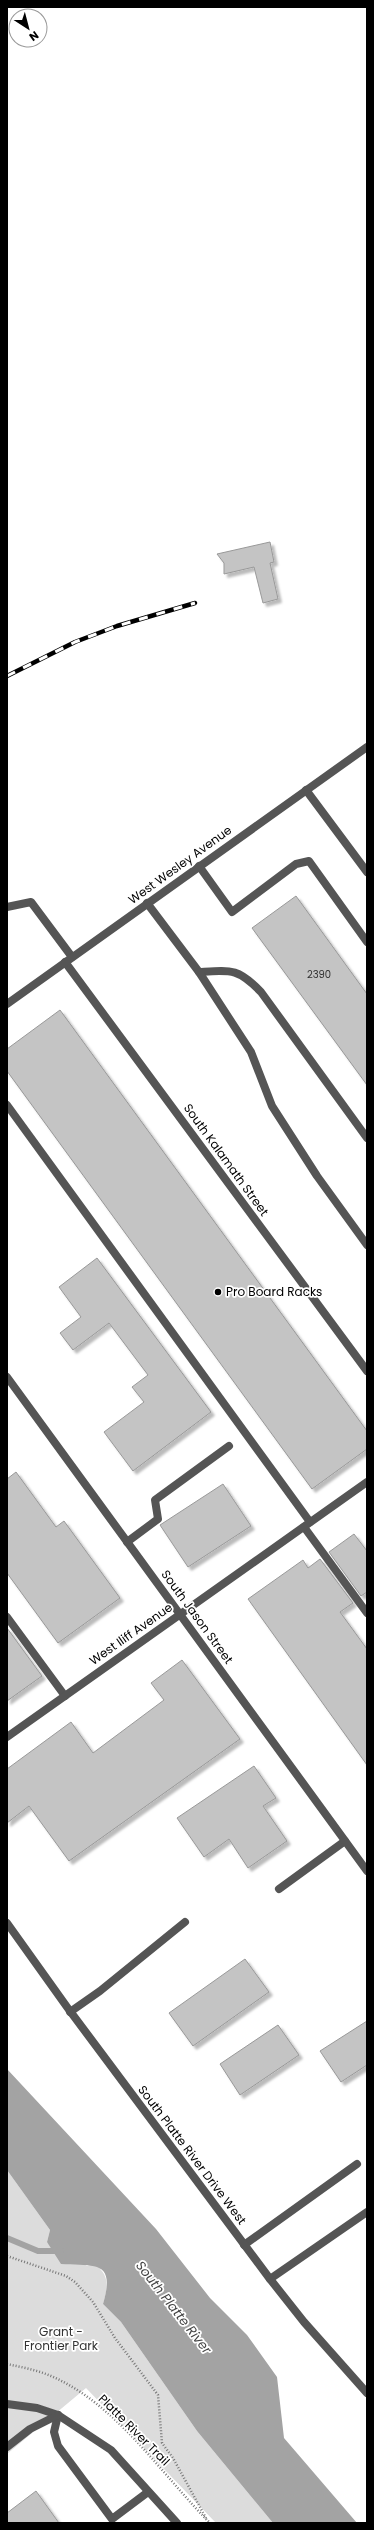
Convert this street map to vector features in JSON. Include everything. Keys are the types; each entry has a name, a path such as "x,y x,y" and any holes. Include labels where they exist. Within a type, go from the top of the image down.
{"street":[{"name":"West Wesley Avenue","path":"7,1004 367,747"},
{"path":"306,790 367,872"},
{"path":"199,866 232,912 296,864 309,861 367,942"},
{"name":"South Kalamath Street","path":"7,907 31,902 68,960 367,1371"},
{"path":"147,903 199,972 251,1052 272,1106 317,1176 367,1245"},
{"path":"199,972 225,970 246,976 261,992 367,1138"},
{"path":"7,1105 307,1524 367,1613"},
{"name":"South Jason Street","path":"7,1377 367,1871"},
{"path":"127,1542 158,1519 155,1500 229,1446"},
{"name":"West Iliff Avenue","path":"7,1737 367,1482"},
{"path":"7,1617 64,1696"},
{"path":"279,1889 345,1841"},
{"path":"70,2012 185,1922"},
{"name":"South Platte River Drive West","path":"7,1923 70,2012 270,2279 304,2322 367,2393"},
{"path":"244,2245 357,2164"},
{"path":"270,2279 367,2212"},
{"path":"7,2404 37,2408 58,2415 111,2450 177,2523"},
{"path":"7,2447 30,2429 58,2415"},
{"path":"58,2415 54,2432 58,2446 112,2519 148,2492"}],"path":[{"path":"7,2256 66,2276 75,2282 92,2302 119,2343 158,2396 162,2442 173,2458 207,2520"},
{"name":"Platte River Trail","path":"7,2364 50,2375 95,2402 154,2461 210,2523"}],"green space":[{"name":"Grant - Frontier Park","path":"7,2170 50,2230 47,2242 87,2266 95,2264 100,2268 105,2277 107,2287 103,2304 121,2322 197,2431 273,2523 216,2523 86,2388 7,2454"}],"water":[{"name":"South Platte River","path":"7,2069 156,2229 210,2298 247,2335 277,2377 284,2438 357,2523 273,2523 197,2431 121,2322 103,2304 107,2279 100,2268 84,2265 61,2264 47,2242 50,2230 7,2170"}],"building":[{"path":"270,542 274,562 270,563 278,599 263,603 254,567 224,574 224,563 217,554"},
{"path":"296,896 367,994 367,1085 252,928"},
{"path":"60,1010 367,1431 367,1449 312,1489 7,1071 7,1049"},
{"path":"97,1258 211,1412 133,1471 104,1432 144,1402 132,1387 148,1375 109,1323 73,1350 60,1333 81,1317 59,1287"},
{"path":"16,1472 56,1527 64,1521 120,1598 58,1643 7,1573 7,1479"},
{"path":"223,1484 251,1526 188,1567 160,1525"},
{"path":"354,1534 367,1551 367,1592 361,1596 329,1552"},
{"path":"320,1559 353,1603 340,1612 367,1649 367,1765 248,1599 303,1560 308,1568"},
{"path":"7,1628 42,1676 7,1701"},
{"path":"182,1660 240,1739 69,1861 29,1806 7,1823 7,1769 71,1722 93,1753 164,1700 151,1683"},
{"path":"254,1766 276,1798 263,1806 287,1841 248,1868 229,1839 204,1857 177,1818"},
{"path":"245,1959 269,1992 193,2046 169,2013"},
{"path":"367,2021 367,2065 341,2082 320,2051"},
{"path":"278,2025 299,2055 240,2095 220,2064"},
{"path":"36,2491 59,2523 7,2523 7,2513"}],"waterway":[{"path":"7,2238 38,2251 61,2251"}],"railway":[{"path":"7,676 75,642 117,626 195,603"}],"place":[{"name":"Pro Board Racks","path":"218,1292"}]}
